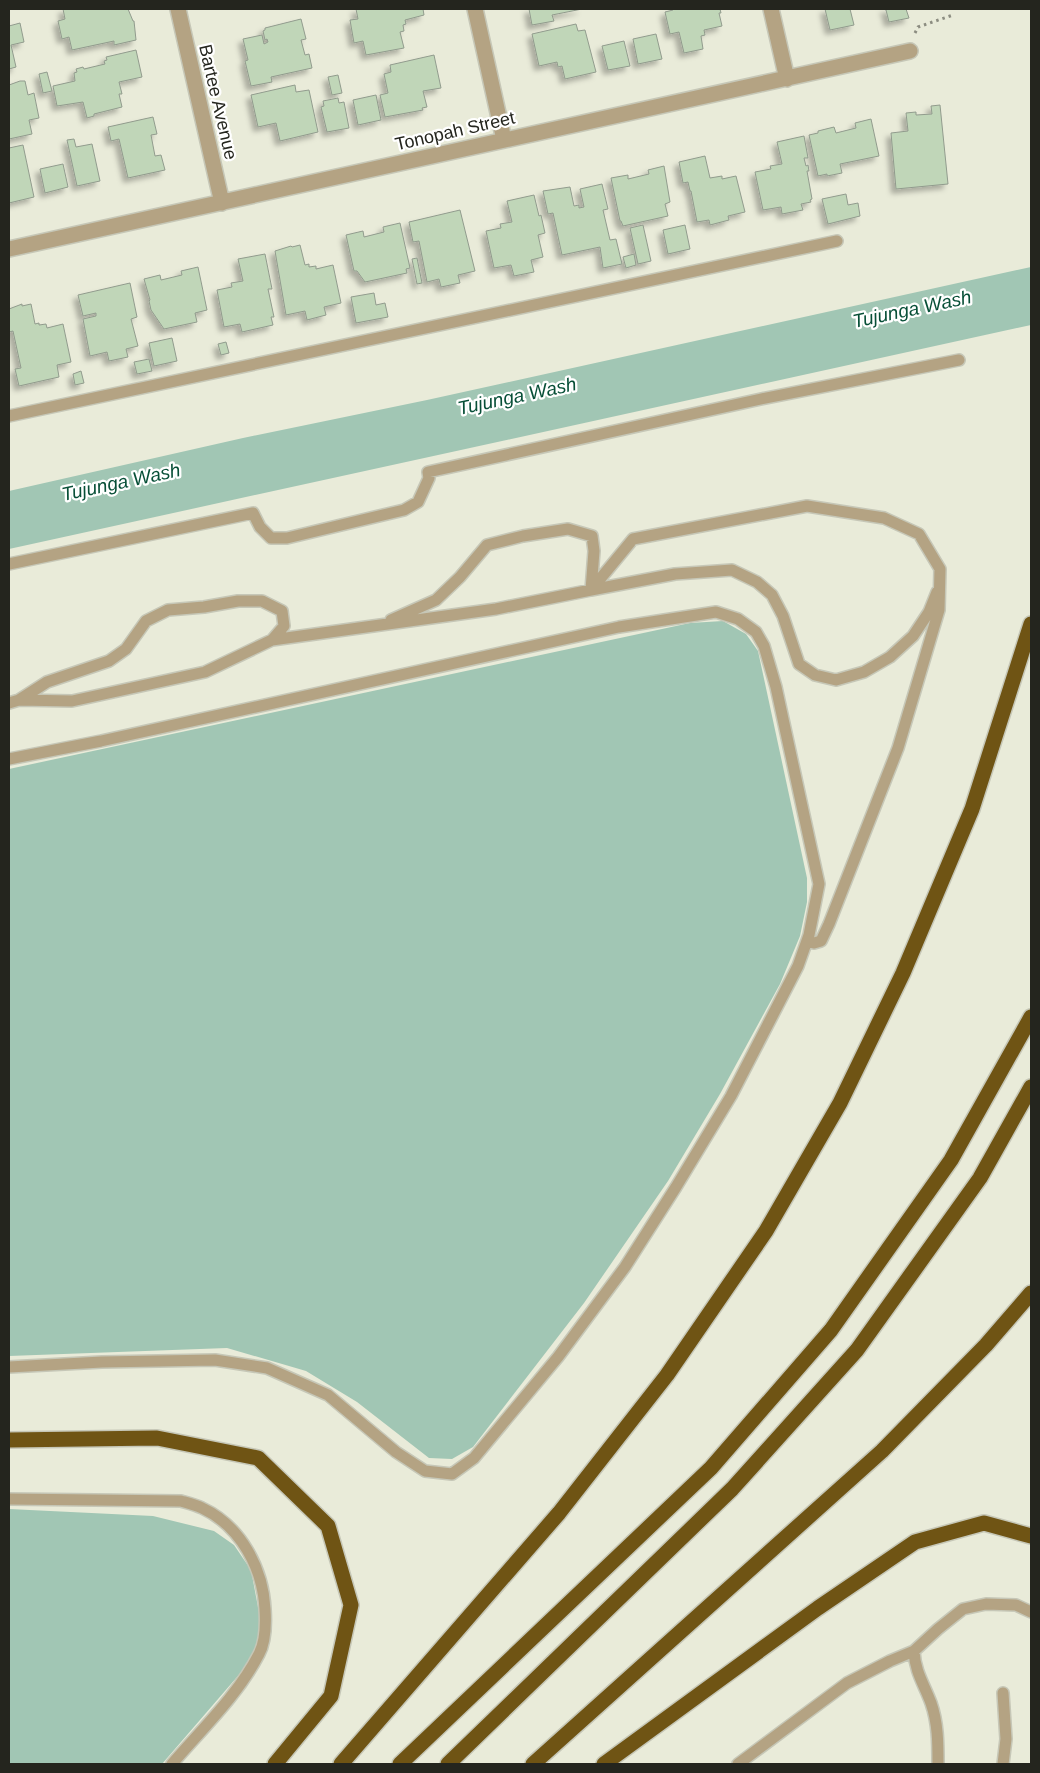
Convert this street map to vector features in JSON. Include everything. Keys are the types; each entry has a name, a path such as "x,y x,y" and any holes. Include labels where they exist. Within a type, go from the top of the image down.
{"highway":[{"path":"341,1764 559,1513 668,1375 766,1231 840,1103 903,973 972,809 1031,624"},
{"path":"400,1764 711,1468 831,1330 952,1160 1031,1017"},
{"path":"448,1764 732,1489 857,1350 980,1178 1031,1087"},
{"path":"533,1764 882,1451 986,1345 1031,1293"},
{"path":"9,1440 157,1438 258,1458 328,1526 351,1606 349,1615 330,1696 275,1764"},
{"path":"604,1764 818,1608 915,1542 984,1523 1031,1536"}],"street":[{"name":"Bartee Avenue","path":"178,9 222,203"},
{"path":"475,9 504,140"},
{"path":"772,9 787,79"},
{"name":"Tonopah Street","path":"9,250 910,51"}],"lane":[{"path":"9,416 837,241"},
{"path":"9,564 253,513 260,527 271,538 287,538 404,510 418,502 429,478 428,472 752,401 959,360"},
{"path":"591,590 633,538 808,506 884,518 919,534 940,569 939,610 898,748 829,924 820,941 814,943 808,941"},
{"path":"378,626 436,600 460,577 487,545 523,536 568,529 592,536 594,551 591,590"},
{"path":"14,702 72,701 205,672 272,640 496,609 675,574 732,570 757,582 772,595 782,616 799,664 815,675 836,680 864,672 890,657 913,636 929,612 940,586"},
{"path":"14,702 47,682 109,661 126,649 146,621 168,610 204,607 238,600 262,601 282,611 284,626 272,640"},
{"path":"9,759 111,739 619,628 716,612 738,619 756,632 764,646 776,687 818,884 808,941 795,973 731,1096 676,1187 625,1267 558,1357 474,1458 452,1474 425,1471 396,1452 328,1395 267,1368 215,1360 102,1362 9,1367"},
{"path":"9,1499 181,1501 202,1508 223,1521 239,1538 250,1555 260,1576 265,1597 266,1627 260,1652 234,1692 172,1764"},
{"path":"738,1764 848,1683 914,1651 963,1609 986,1604 1016,1605 1031,1612"},
{"path":"914,1651 914,1665 931,1703 937,1724 938,1764"},
{"path":"1003,1693 1006,1739 1003,1764"}],"path":[{"path":"910,51 918,27 953,15"}],"water":[{"name":"Tujunga Wash","path":"1031,267 1031,325 9,549 9,491 243,438 427,400"},
{"path":"723,621 746,634 758,651 807,878 807,902 800,936 780,984 720,1094 668,1181 584,1303 473,1447 452,1459 429,1458 357,1402 306,1371 227,1348 9,1356 9,769 690,623"},
{"path":"9,1509 153,1516 214,1531 234,1545 251,1570 261,1623 256,1655 162,1764 9,1764"}],"building":[{"path":"63,9 128,9 134,21 136,40 114,45 114,41 72,50 69,37 62,39 58,21 65,19"},
{"path":"356,9 423,9 424,15 405,20 406,24 403,25 404,31 400,32 404,48 366,55 363,41 354,43 350,20 358,19"},
{"path":"529,9 582,9 552,15 554,21 532,25"},
{"path":"672,9 720,9 722,26 704,30 705,35 701,36 703,49 684,53 679,32 670,34 665,12"},
{"path":"825,9 850,9 854,25 830,30"},
{"path":"884,9 906,9 909,18 889,22 886,10"},
{"path":"301,19 306,39 301,40 305,55 309,54 312,68 271,77 272,82 251,86 245,61 248,60 243,39 262,35 264,44 268,42 267,39 265,40 263,31 265,28"},
{"path":"20,23 24,42 11,45 16,67 9,69 9,26"},
{"path":"576,24 578,31 585,30 596,72 565,79 562,66 558,67 557,62 539,66 532,34"},
{"path":"656,34 662,59 638,64 633,39"},
{"path":"624,41 630,66 608,70 602,46"},
{"path":"136,50 142,77 119,82 122,94 119,94 122,107 94,114 94,116 87,118 83,102 57,106 53,86 75,81 74,73 77,72 76,69 105,64 106,57"},
{"path":"434,55 441,88 423,91 427,107 422,108 423,110 385,117 380,95 388,93 384,74 391,72 390,65"},
{"path":"47,72 52,91 43,93 39,74"},
{"path":"338,75 342,93 332,95 328,77"},
{"path":"25,81 28,95 34,93 39,118 29,120 32,134 9,139 9,85"},
{"path":"295,85 296,92 309,90 318,132 280,141 276,123 258,127 251,95"},
{"path":"376,95 381,120 358,125 353,100"},
{"path":"338,98 339,103 344,102 349,128 327,132 321,107 324,106 323,101"},
{"path":"940,105 948,184 896,189 891,133 908,131 906,113 916,112 916,115 932,114 931,106"},
{"path":"153,117 157,134 151,135 155,156 161,155 165,170 128,178 119,139 111,141 108,127"},
{"path":"871,119 879,156 840,164 842,173 818,176 809,135 834,127 836,133 856,128 855,123"},
{"path":"804,136 808,158 804,158 809,171 807,171 811,202 801,204 803,210 782,214 781,207 763,210 755,172 771,169 770,166 782,164 777,142"},
{"path":"74,139 76,147 92,144 100,181 77,186 67,140"},
{"path":"23,145 34,197 9,203 9,148"},
{"path":"705,156 710,178 722,176 722,179 736,176 745,212 728,216 729,220 710,225 709,220 697,222 691,191 688,182 683,183 679,162"},
{"path":"63,164 68,187 45,193 40,169"},
{"path":"664,166 670,202 665,204 668,216 623,226 620,221 611,178 628,175 628,179 649,174 648,170"},
{"path":"602,184 608,209 603,210 610,240 616,239 622,264 603,268 600,247 562,255 553,213 548,214 543,191 570,187 574,206 579,205 579,208 584,207 580,189"},
{"path":"846,194 848,205 858,203 860,216 828,224 822,199"},
{"path":"534,195 545,233 538,235 543,257 531,260 534,272 514,276 511,265 494,268 486,231 501,228 500,224 512,222 507,201"},
{"path":"460,210 475,271 458,275 460,283 441,287 439,279 427,282 419,241 413,242 409,222"},
{"path":"400,223 410,268 406,269 407,273 365,282 357,271 354,271 346,235 363,231 364,237 384,232 383,227"},
{"path":"643,225 651,261 638,264 630,228"},
{"path":"685,225 690,249 668,254 663,230"},
{"path":"300,245 305,265 309,264 309,267 316,266 316,269 333,265 341,303 324,307 326,315 307,320 305,311 286,315 275,251"},
{"path":"265,254 272,289 268,289 274,317 271,317 273,325 242,332 240,324 224,327 217,290 232,287 231,283 243,281 238,259"},
{"path":"634,254 636,265 626,268 623,257"},
{"path":"417,258 422,283 417,284 412,259"},
{"path":"198,267 207,310 195,313 197,322 164,329 151,310 144,279 160,275 161,280 182,275 181,271"},
{"path":"130,283 137,317 131,319 138,346 126,349 128,357 109,361 107,352 90,356 83,319 96,316 96,313 83,316 78,295"},
{"path":"374,293 376,305 385,303 388,317 356,323 351,297"},
{"path":"22,304 22,306 31,304 35,324 46,324 47,328 63,324 71,362 57,365 59,377 19,386 15,369 21,368 13,331 9,332 9,309"},
{"path":"172,338 177,361 154,366 149,343"},
{"path":"226,342 229,353 221,355 218,344"},
{"path":"149,359 152,371 137,374 134,362"},
{"path":"81,371 84,383 75,385 73,374"}]}
